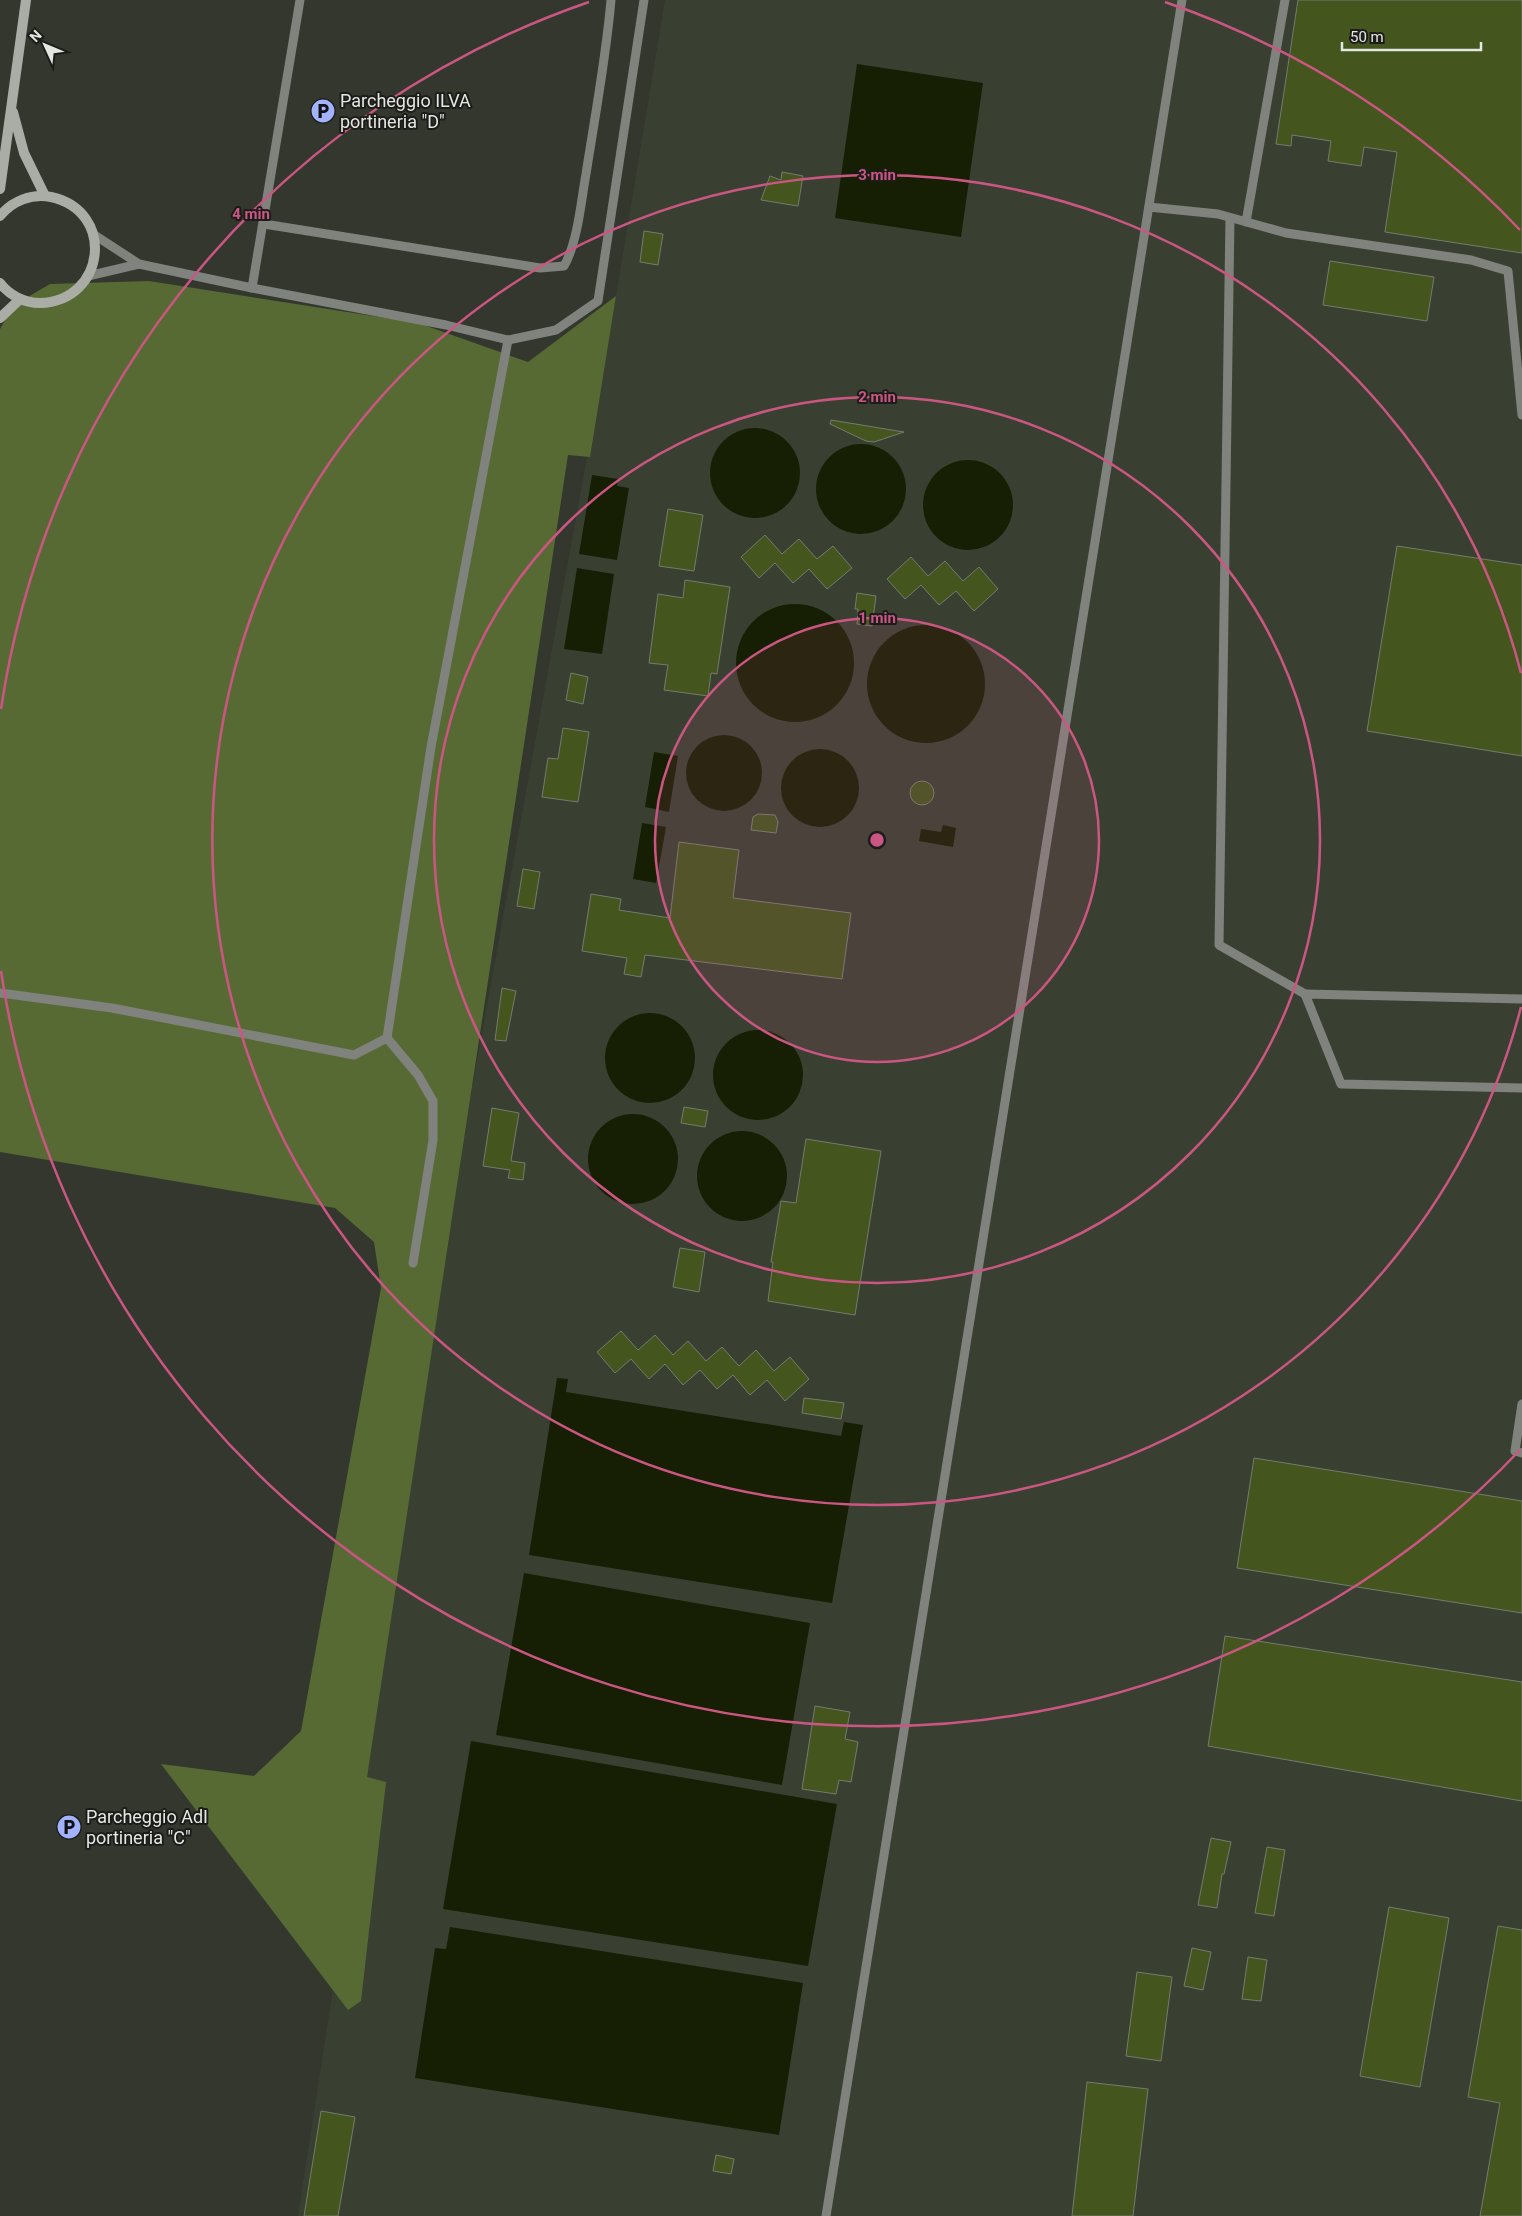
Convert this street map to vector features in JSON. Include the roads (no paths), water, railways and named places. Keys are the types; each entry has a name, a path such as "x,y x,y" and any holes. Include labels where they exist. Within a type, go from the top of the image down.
{"street":[{"path":"0,189 26,0"},
{"path":"12,108 24,153 45,196"},
{"path":"0,216 16,202 30,197 45,196 61,199 75,207 86,219 93,234 95,248 93,263 88,276 78,288 65,298 35,303 20,299 5,289 0,283"},
{"path":"0,318 20,299"}],"lane":[{"path":"252,288 300,0"},
{"path":"264,224 540,268 564,266 570,256 582,194 607,43 611,0"},
{"path":"93,234 139,264 252,288 446,325 508,340 556,330 598,301 644,0"},
{"path":"826,2216 1182,0"},
{"path":"1246,222 1285,0"},
{"path":"1149,207 1230,218 1286,233 1471,260 1508,271 1522,415"},
{"path":"1230,218 1219,946 1305,994 1522,999"},
{"path":"88,276 139,264"},
{"path":"412,1262 434,1140 433,1101 418,1075 387,1038 431,747 508,340"},
{"path":"1,994 112,1008 354,1055 387,1038"},
{"path":"1305,994 1341,1084 1522,1088"},
{"path":"1522,1404 1515,1451 1522,1453"}],"place":[{"name":"Parcheggio ILVA portineria \"D\"","path":"323,111"},
{"name":"Parcheggio AdI portineria \"C\"","path":"69,1827"}]}
